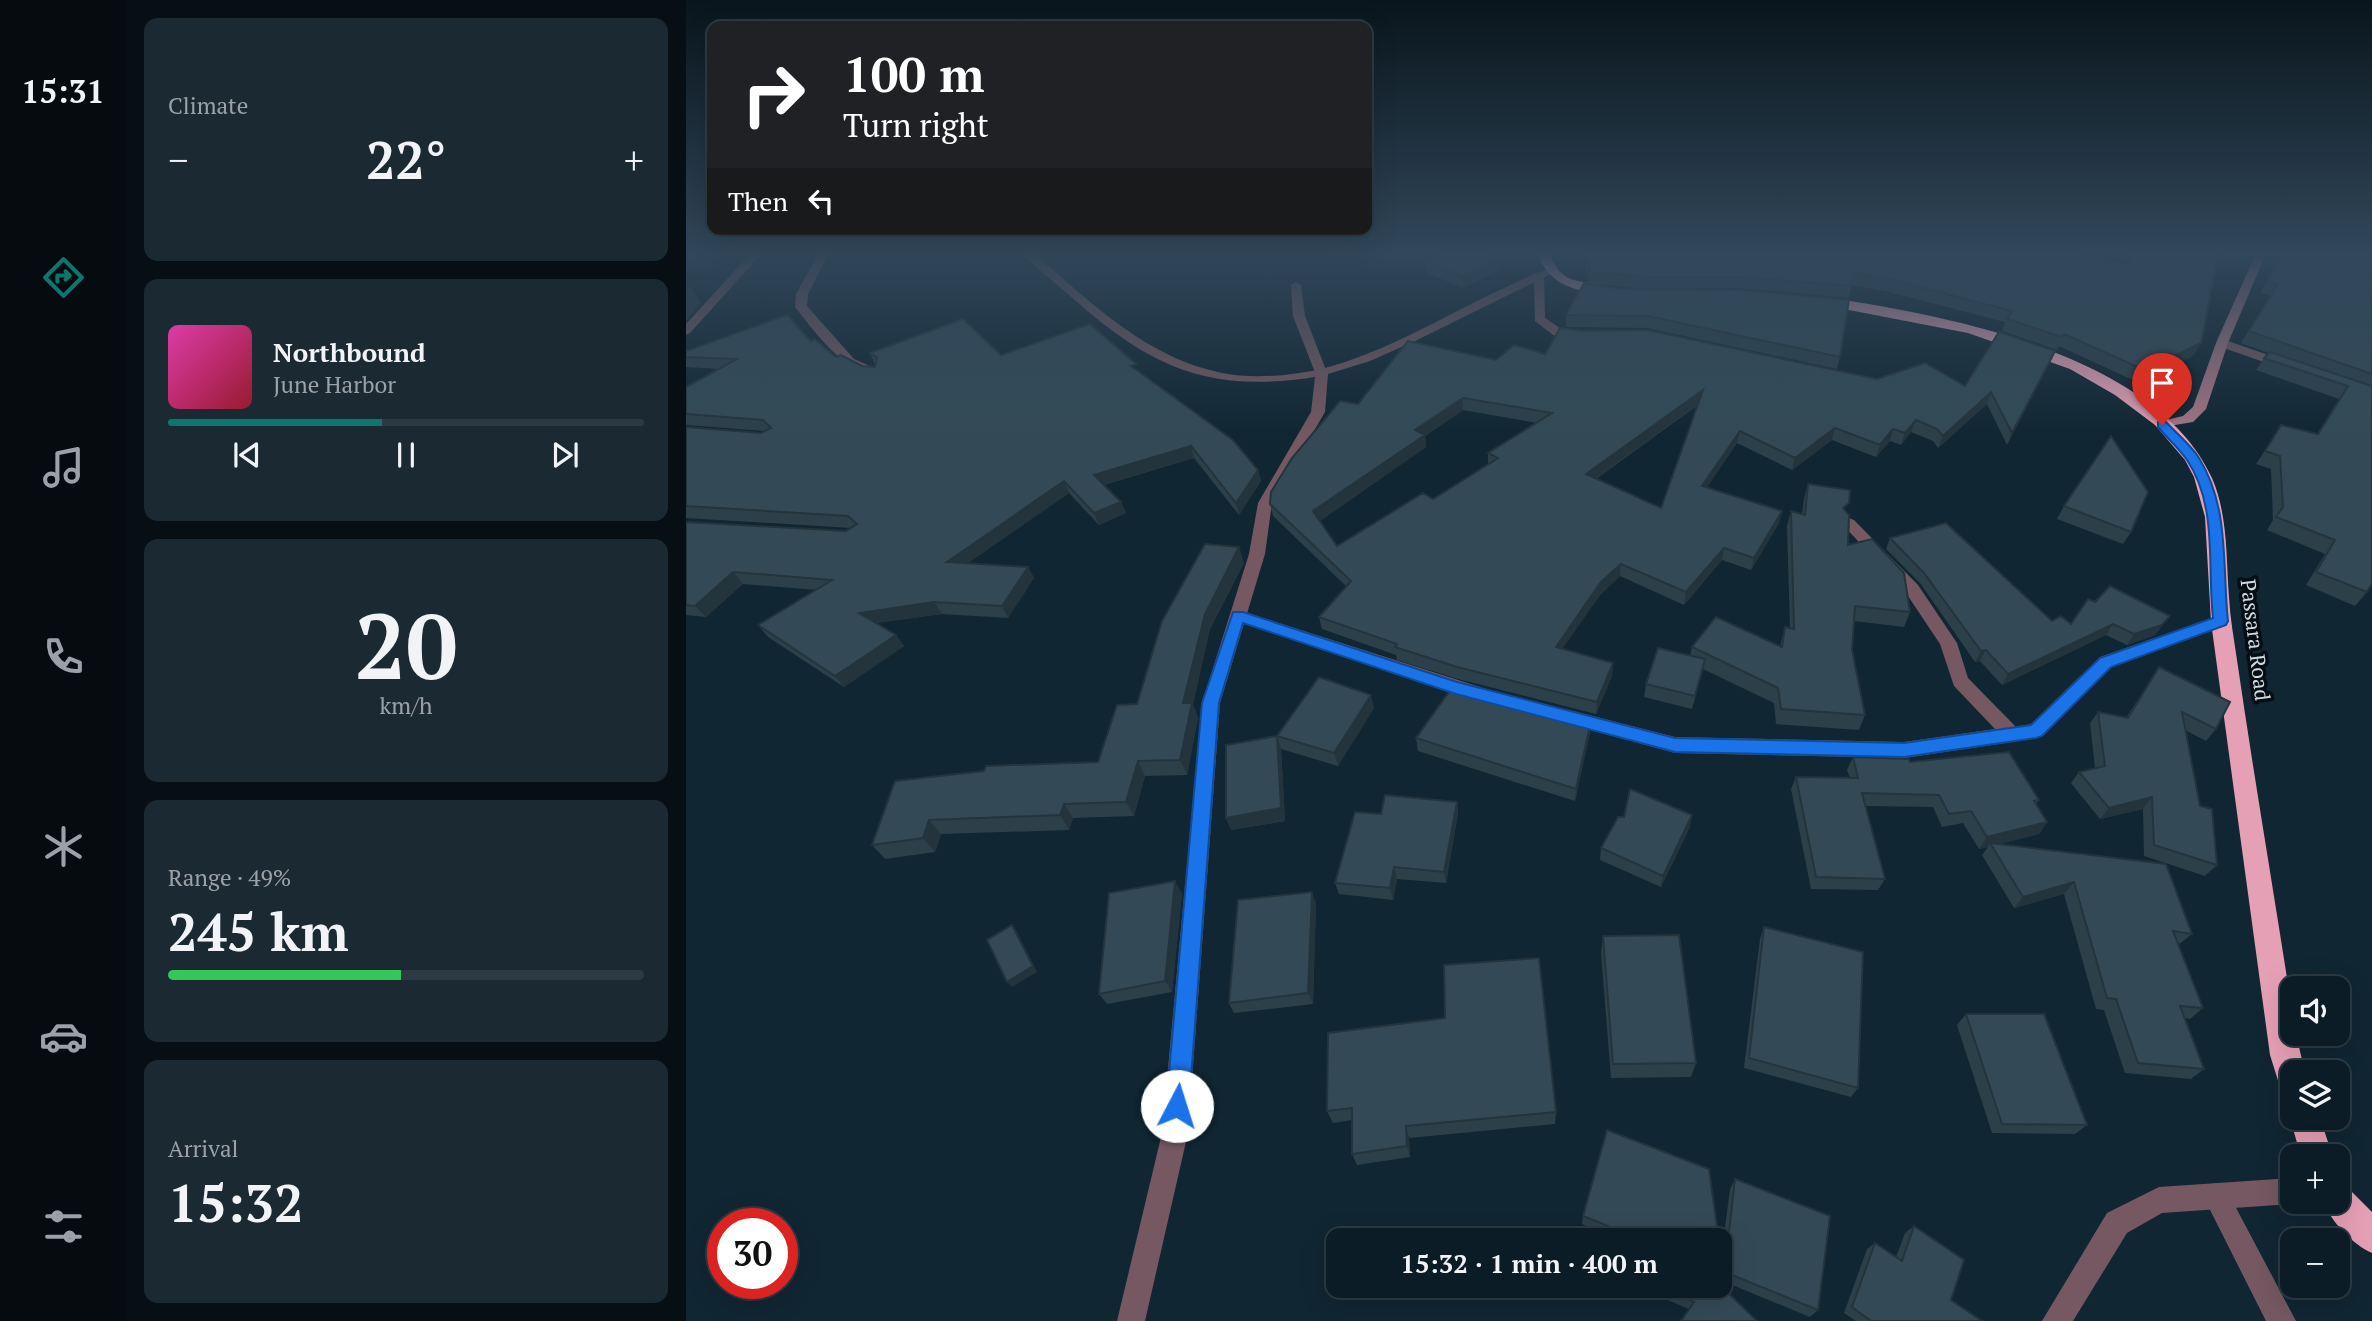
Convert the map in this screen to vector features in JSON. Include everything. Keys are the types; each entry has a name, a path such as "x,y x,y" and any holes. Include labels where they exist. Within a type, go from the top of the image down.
{"highway":[{"name":"Passara Road","path":"1891,313 1919,317 2041,353 2100,378 2134,401 2162,425 2193,458 2208,490 2217,537 2216,578 2221,621 2286,1060"},
{"path":"2350,1213 2372,1236"}],"street":[{"path":"686,331 703,313"},
{"path":"806,313 850,362 877,372"},
{"path":"1099,313 1131,339 1169,361 1223,377 1282,382 1322,375 1380,352 1464,313"},
{"path":"1131,1321 1175,1133 1211,703 1257,554 1265,503 1318,412 1322,375 1299,313"},
{"path":"1540,313 1539,318 1558,332 1595,336"},
{"path":"2162,425 2188,419 2199,409 2235,313"},
{"path":"2222,343 2299,370"},
{"path":"1849,523 1912,589 1948,643 1960,681 2012,735"},
{"path":"1238,616 1495,698"},
{"path":"1546,711 1675,745 1904,750 2036,731 2106,662 2221,621"},
{"path":"2056,1321 2117,1223 2159,1200 2280,1192"},
{"path":"2216,1196 2282,1321"}],"building":[{"path":"1567,313 1847,313 1840,357 1648,316 1566,315"},
{"path":"2011,313 2207,313 2201,343 2175,356 2170,354 2142,369 2064,334 2062,337 2007,319"},
{"path":"2260,313 2372,313 2372,374 2249,331"},
{"path":"787,315 811,341 815,339 836,357 841,355 862,366 875,367 877,357 870,353 963,319 1001,355 1090,324 1136,364 1131,366 1233,440 1258,470 1236,503 1191,446 1094,475 1121,502 1094,513 1064,481 947,562 1028,567 1002,606 934,602 859,613 896,635 835,676 758,625 832,580 733,572 695,606 686,605 686,522 846,531 857,524 848,516 686,506 686,427 761,433 771,428 763,420 686,414 686,387 737,359 686,357 686,351"},
{"path":"1560,328 1583,331 1647,330 1877,379 1925,363 1965,386 1999,332 2055,351 2012,433 1991,392 1943,436 1937,429 1916,420 1905,433 1893,429 1880,445 1835,428 1795,458 1740,431 1702,486 1782,511 1754,558 1724,548 1686,592 1621,564 1601,582 1556,647 1613,663 1597,702 1457,667 1395,647 1397,644 1319,617 1351,581 1270,504 1271,492 1292,458 1340,401 1358,404 1408,341 1496,360 1514,345 1545,354","holes":["1703,390 1661,508 1586,474","1463,398 1552,413 1488,453 1498,458 1433,499 1423,493 1337,546 1313,511 1425,435 1415,430"]},
{"path":"2270,352 2372,386 2372,583 2367,592 2316,572 2335,540 2276,517 2283,507 2280,456 2265,451 2281,425 2318,434 2348,386 2264,358"},
{"path":"2111,436 2148,492 2131,532 2064,506"},
{"path":"1808,484 1850,490 1849,503 1843,508 1849,515 1848,545 1872,539 1904,573 1910,612 1855,606 1852,650 1865,715 1781,709 1778,688 1692,647 1716,617 1782,647 1785,627 1794,629 1791,511 1805,515"},
{"path":"1946,523 2052,621 2061,616 2071,624 2088,599 2095,602 2110,586 2170,616 2162,625 2134,634 2113,624 2008,674 1986,650 1981,651 1924,573 1890,538"},
{"path":"1205,544 1239,547 1205,614 1183,703 1192,703 1180,760 1138,761 1126,802 1064,804 1060,815 929,820 923,838 872,845 895,781 984,771 986,766 1098,762 1117,705 1137,704 1162,621"},
{"path":"1658,648 1705,659 1695,696 1646,684"},
{"path":"2159,667 2230,702 2216,729 2182,712 2200,806 2212,809 2217,865 2154,845 2152,797 2109,808 2079,772 2105,766 2098,712 2128,718"},
{"path":"1319,677 1371,695 1334,753 1277,736"},
{"path":"1454,685 1591,721 1576,789 1416,738"},
{"path":"1277,736 1281,808 1226,818 1226,745"},
{"path":"2009,752 2039,800 2034,801 2047,822 1987,837 1971,811 1949,814 1939,795 1862,793 1885,879 1816,877 1796,777 1858,778 1853,757 1909,759 1910,762"},
{"path":"1630,789 1692,815 1663,876 1601,848 1618,817 1624,817"},
{"path":"1385,795 1457,802 1444,872 1394,867 1390,888 1335,883 1355,812 1381,814"},
{"path":"1990,843 2166,864 2192,934 2173,931 2203,1008 2180,1006 2204,1069 2138,1063 2116,999 2107,998 2074,882 2023,897"},
{"path":"1175,881 1165,981 1099,994 1109,893"},
{"path":"1312,892 1308,993 1229,1003 1238,900"},
{"path":"1012,925 1033,966 1007,982 987,940"},
{"path":"1764,927 1863,952 1858,1088 1749,1058"},
{"path":"1679,935 1696,1063 1613,1064 1603,936"},
{"path":"1539,958 1556,1112 1406,1126 1407,1146 1352,1154 1352,1108 1327,1111 1328,1033 1445,1018 1444,965"},
{"path":"1966,1014 2044,1014 2087,1125 2002,1124"},
{"path":"1607,1130 1709,1169 1717,1228 1607,1228 1583,1216"},
{"path":"1735,1179 1830,1216 1818,1310 1732,1275 1732,1228 1729,1228"},
{"path":"1914,1226 1964,1260 1951,1300 1982,1321 1871,1321 1852,1307 1875,1243 1902,1261"},
{"path":"1732,1297 1757,1321 1681,1321 1694,1302 1684,1298"}],"route":[{"path":"1177,1106 1211,703 1238,616 1456,688 1675,745 1904,750 2036,731 2106,662 2221,621 2216,578 2217,537 2208,490 2193,458 2162,425"}]}
